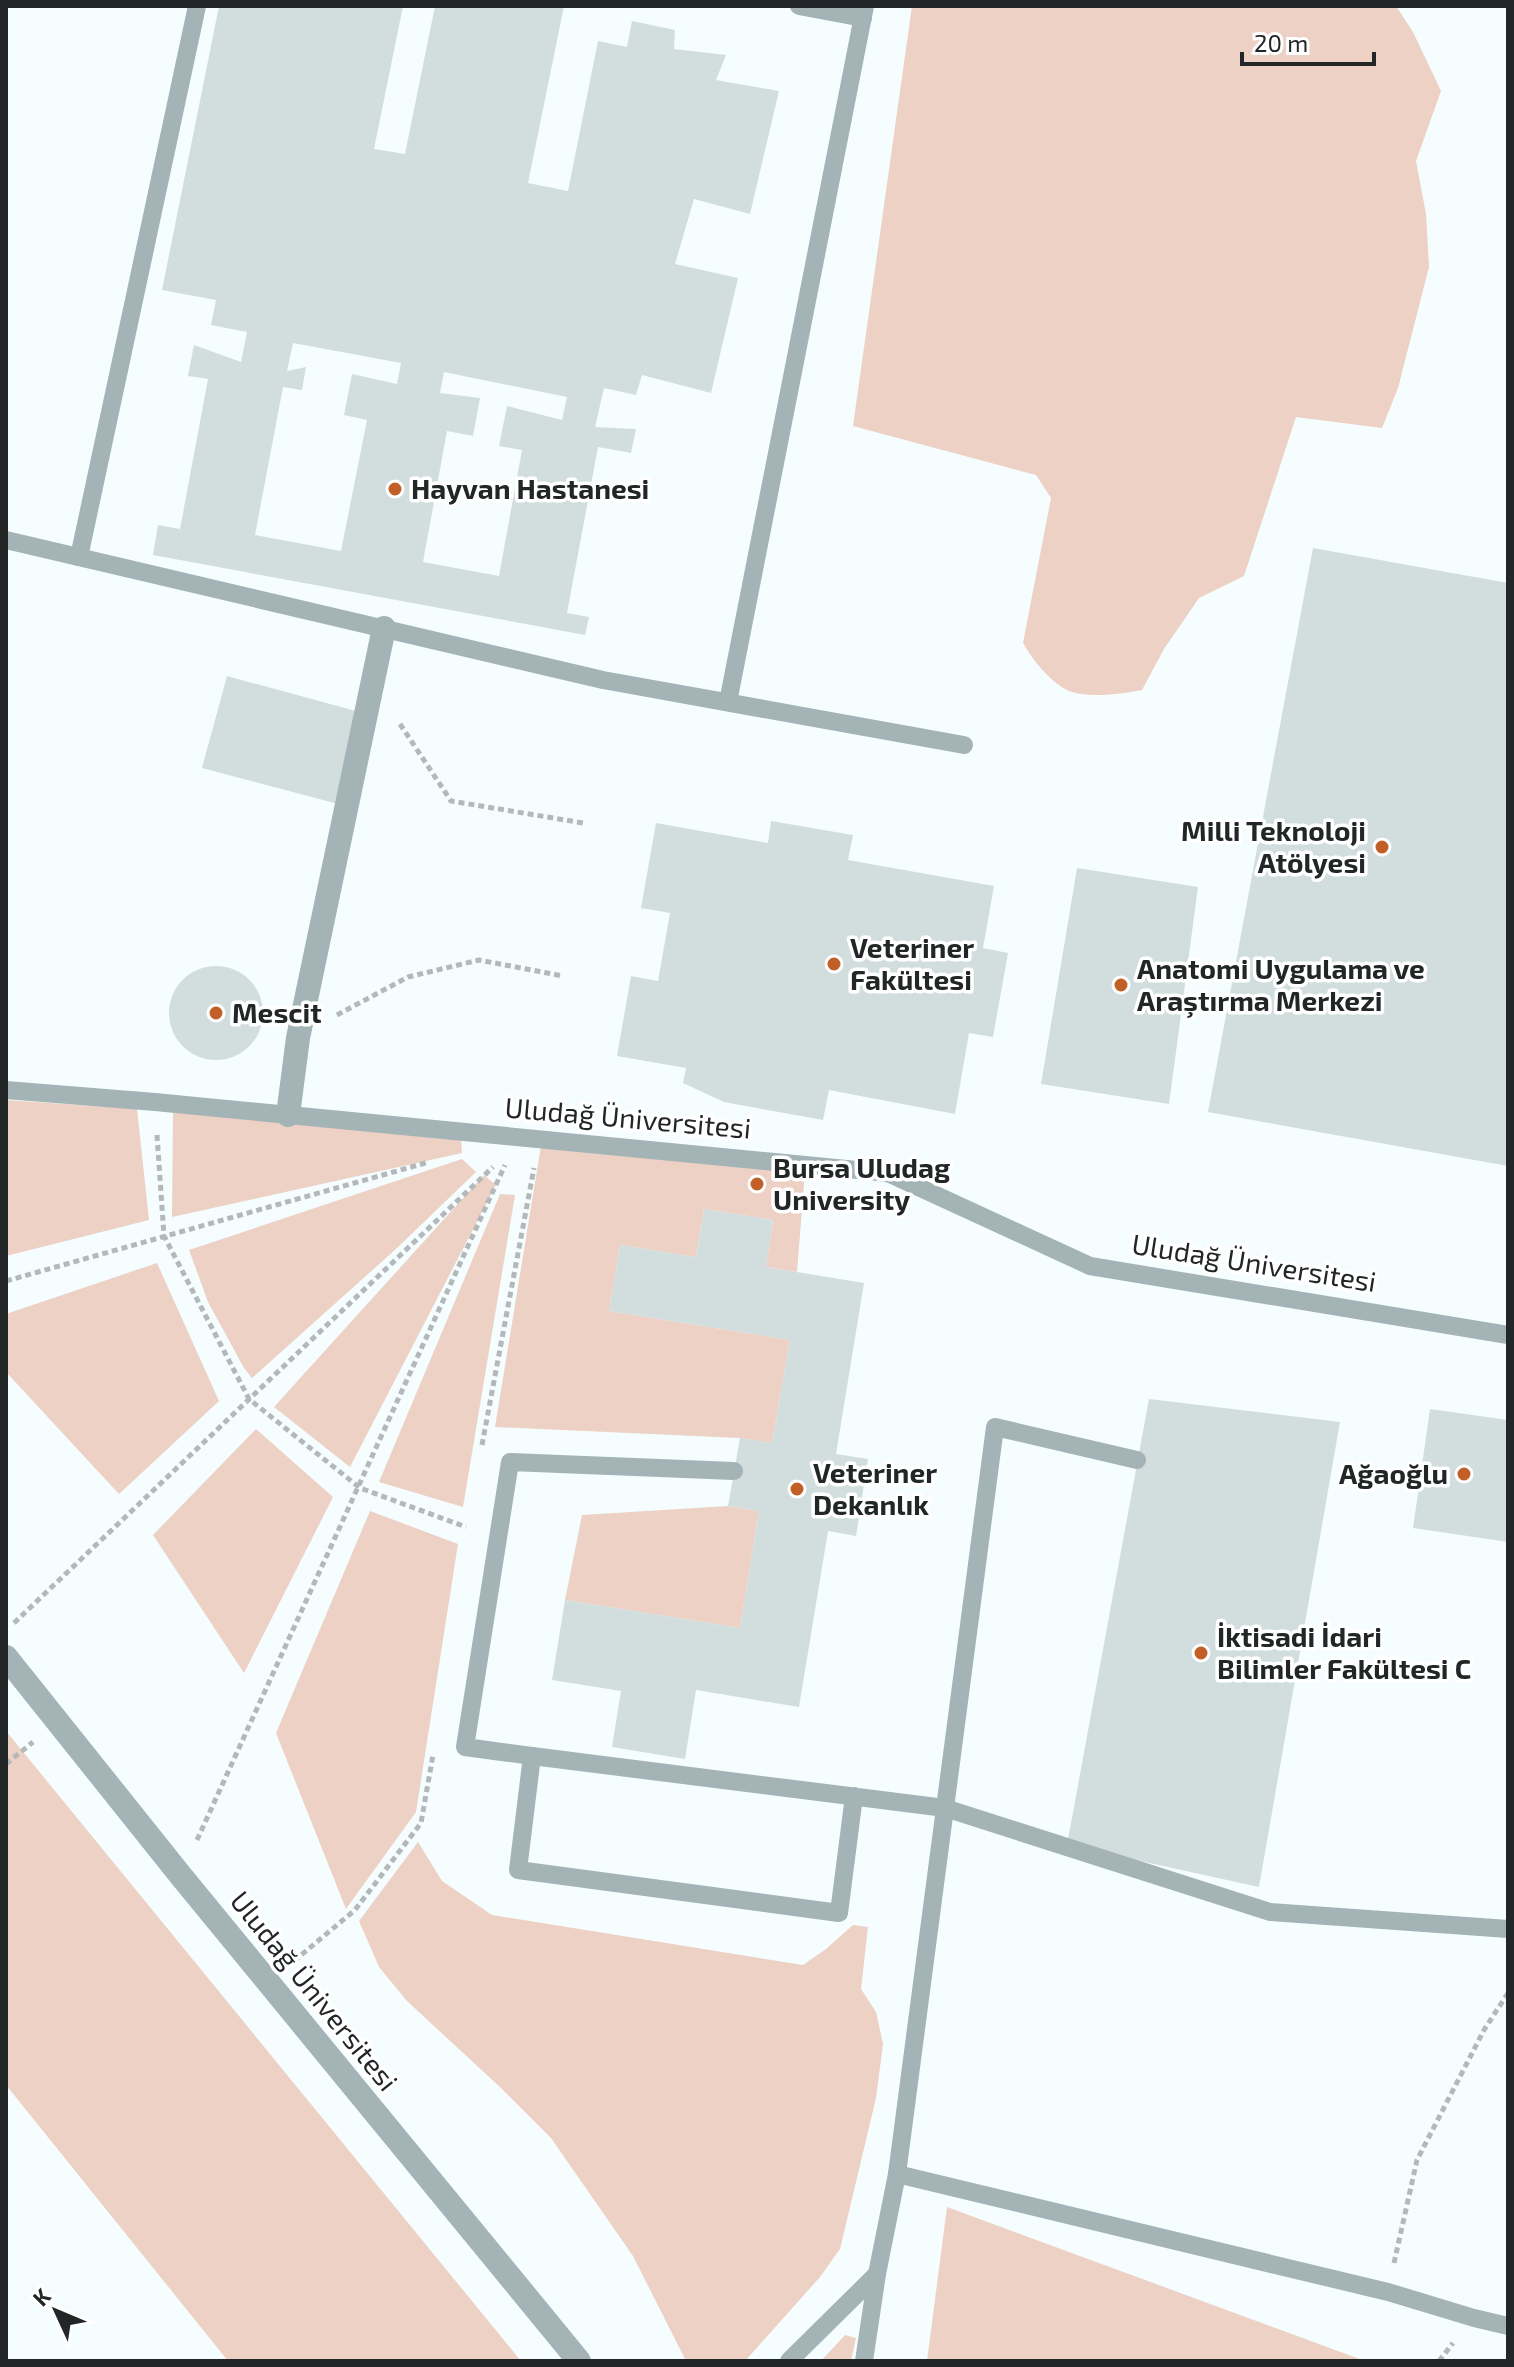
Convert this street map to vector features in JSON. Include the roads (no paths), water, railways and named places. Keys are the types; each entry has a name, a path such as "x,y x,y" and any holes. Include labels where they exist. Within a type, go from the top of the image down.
{"street":[{"path":"288,1115 298,1038 384,628"},
{"name":"Uludağ Üniversitesi","path":"6,1657 181,1876 579,2361"}],"lane":[{"path":"79,557 197,6"},
{"path":"728,702 864,12 799,6"},
{"path":"6,540 603,680 964,745"},
{"name":"Uludağ Üniversitesi","path":"6,1090 888,1173 1090,1266 1508,1335"},
{"path":"864,2361 897,2174 995,1427 1137,1460"},
{"path":"734,1471 510,1462 465,1747 945,1808 1270,1912 1508,1929"},
{"path":"532,1756 518,1870 839,1913 854,1796"},
{"path":"897,2174 1388,2292 1508,2326"},
{"path":"789,2361 877,2274"}],"place":[{"name":"Hayvan Hastanesi","path":"395,489"},
{"name":"Milli Teknoloji Atölyesi","path":"1382,847"},
{"name":"Veteriner Fakültesi","path":"834,964"},
{"name":"Anatomi Uygulama ve Araştırma Merkezi","path":"1121,985"},
{"name":"Mescit","path":"216,1013"},
{"name":"Bursa Uludag University","path":"757,1184"},
{"name":"Ağaoğlu","path":"1464,1474"},
{"name":"Veteriner Dekanlık","path":"797,1489"},
{"name":"İktisadi İdari Bilimler Fakültesi C","path":"1201,1653"}]}
